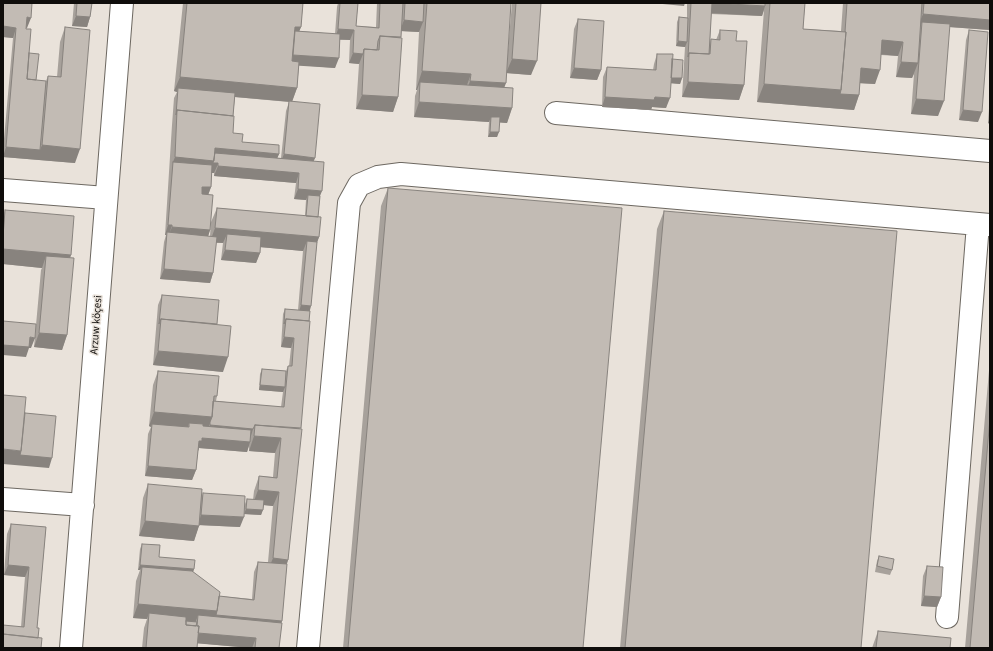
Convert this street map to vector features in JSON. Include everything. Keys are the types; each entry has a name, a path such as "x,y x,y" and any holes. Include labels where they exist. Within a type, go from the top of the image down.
{"street":[{"name":"Arzuw köçesi","path":"72,648 122,3"},
{"path":"556,113 990,151"},
{"path":"308,648 349,203 359,185 378,177 402,174 984,225 947,617"},
{"path":"3,190 106,198"},
{"path":"3,499 83,505"}],"building":[{"path":"3,3 32,3 31,18 27,17 26,29 31,29 27,79 46,81 40,150 6,147 16,28 3,26"},
{"path":"77,3 92,3 90,17 76,16"},
{"path":"187,3 303,3 301,27 295,27 292,61 299,62 297,88 180,77"},
{"path":"340,3 358,3 356,26 379,28 380,3 403,3 401,37 380,36 377,50 364,49 363,54 353,53 354,30 338,29"},
{"path":"405,3 424,3 423,22 404,20"},
{"path":"427,3 511,3 506,83 470,81 471,74 422,71"},
{"path":"516,3 541,3 537,61 512,59"},
{"path":"691,3 712,3 709,54 689,53 688,57"},
{"path":"712,3 765,3 765,6"},
{"path":"770,3 805,3 803,29 846,32 841,90 764,84"},
{"path":"847,3 922,3 918,63 901,62 903,42 882,40 880,70 861,68 859,95 840,94 846,32"},
{"path":"924,3 990,3 990,20 923,14"},
{"path":"679,17 688,18 687,42 678,41"},
{"path":"578,19 604,21 601,70 574,68"},
{"path":"922,22 950,24 944,101 916,99"},
{"path":"65,27 90,30 80,149 42,145 48,76 61,77"},
{"path":"720,30 737,31 736,41 747,41 744,85 688,82 689,53 710,54 711,39 720,40"},
{"path":"969,30 988,32 982,112 963,110"},
{"path":"295,31 340,34 339,58 293,55"},
{"path":"380,36 402,38 398,97 362,95 364,49 379,50"},
{"path":"29,53 39,54 36,80 27,79"},
{"path":"657,54 673,54 670,98 655,97 654,100 605,97 607,67 656,70"},
{"path":"672,59 683,60 682,78 671,78"},
{"path":"420,82 513,88 512,108 419,102"},
{"path":"178,88 235,93 233,116 177,110 176,115"},
{"path":"289,101 320,104 315,158 284,154"},
{"path":"177,110 234,116 233,133 243,134 242,142 279,145 279,154 215,148 214,161 175,157"},
{"path":"491,117 500,117 499,132 490,132"},
{"path":"215,153 324,162 322,191 298,189 299,173 218,166 218,163 213,163"},
{"path":"173,162 212,165 211,187 202,187 202,194 213,195 210,230 172,227 172,225 168,225"},
{"path":"388,188 622,208 583,648 348,648"},
{"path":"308,195 320,196 318,217 306,216"},
{"path":"217,208 321,217 319,237 215,228"},
{"path":"5,210 74,216 71,255 3,249"},
{"path":"664,211 897,231 861,648 625,648"},
{"path":"167,232 217,237 213,273 164,269"},
{"path":"227,234 261,237 260,253 225,250"},
{"path":"307,241 317,242 311,306 301,305"},
{"path":"46,256 74,258 67,335 39,333"},
{"path":"162,295 219,300 217,324 161,319 159,324"},
{"path":"285,309 310,311 309,321 286,319 284,324"},
{"path":"161,319 231,326 228,357 158,351"},
{"path":"286,319 310,321 301,428 255,425 253,429 210,425 213,401 284,407 288,366 292,366 294,338 284,337"},
{"path":"3,321 36,324 35,338 30,337 29,347 3,345"},
{"path":"262,369 286,371 285,387 260,385"},
{"path":"158,371 219,376 217,396 214,396 212,417 154,412"},
{"path":"3,395 26,397 21,451 3,449"},
{"path":"25,413 56,416 52,458 20,455"},
{"path":"990,418 990,648 970,648"},
{"path":"189,423 203,424 203,426 251,430 250,442 202,438 202,441 199,441 196,470 148,466 152,424 189,427"},
{"path":"255,425 302,429 288,560 273,558 279,492 258,490 259,476 277,478 281,438 254,436"},
{"path":"148,484 202,489 199,526 145,521"},
{"path":"203,493 245,496 244,517 201,515"},
{"path":"247,499 264,500 263,510 246,509"},
{"path":"11,524 46,527 37,628 39,628 38,638 3,634 3,625 24,627 29,567 8,565"},
{"path":"142,544 160,545 159,557 195,560 194,569 140,565"},
{"path":"879,556 894,559 892,570 877,566"},
{"path":"258,562 287,564 282,621 216,615 219,596 254,600"},
{"path":"927,566 943,567 941,597 924,596"},
{"path":"142,567 192,571 220,592 217,611 138,604"},
{"path":"149,613 186,617 186,625 199,626 197,648 146,648"},
{"path":"198,615 282,623 279,648 255,648 256,638 198,633"},
{"path":"186,621 197,622 196,626 186,625"},
{"path":"878,631 951,638 950,648 876,648"},
{"path":"3,634 42,638 41,648 3,648"}]}
